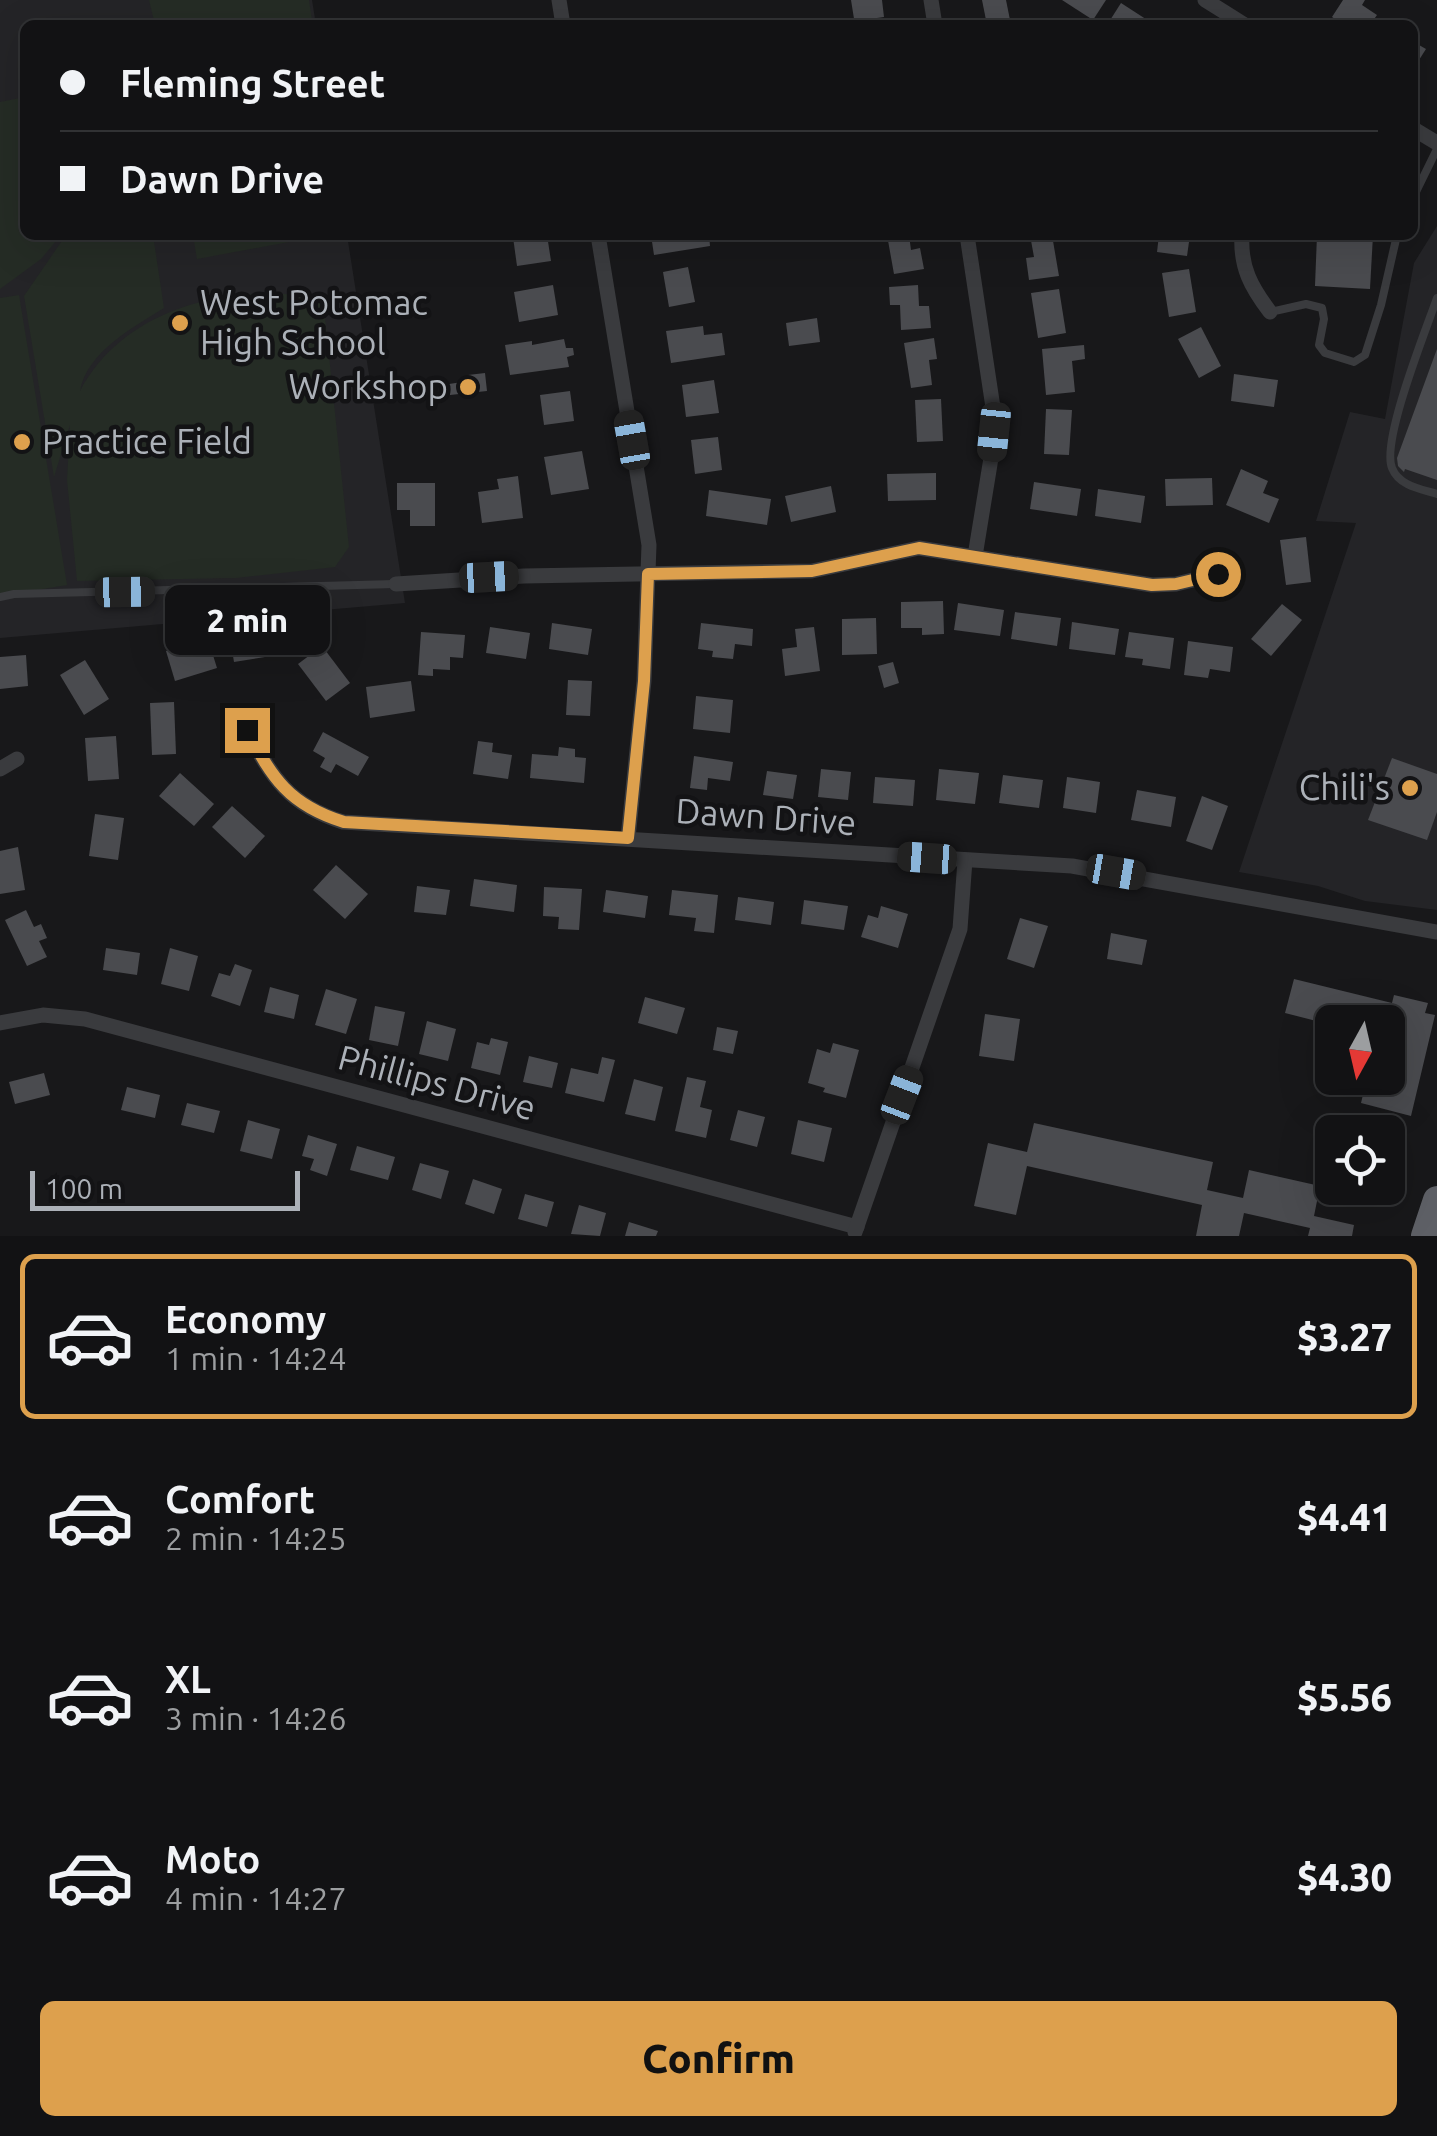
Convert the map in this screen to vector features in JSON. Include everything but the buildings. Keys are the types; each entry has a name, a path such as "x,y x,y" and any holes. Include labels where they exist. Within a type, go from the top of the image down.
{"highway":[{"path":"1426,1236 1437,1200"}],"street":[{"path":"1205,0 1238,20"},
{"path":"599,240 649,545 644,681 628,838"},
{"path":"968,240 994,414 976,556"},
{"path":"1242,240 1244,270 1270,312"},
{"path":"396,584 524,576 812,571 919,548 1152,585 1218,574"},
{"name":"Dawn Drive","path":"247,730 280,786 322,815 344,822 1116,872 1437,932"},
{"path":"0,769 18,759"},
{"path":"855,1231 960,929 964,860"},
{"name":"Phillips Drive","path":"0,1022 43,1015 85,1020 855,1231"}],"lane":[{"path":"1418,187 1437,146"},
{"path":"1270,312 1306,304 1322,308 1319,345 1325,353 1354,362 1364,355 1381,305 1396,240"},
{"path":"1437,298 1389,441 1392,468 1405,484 1437,494"},
{"path":"0,597 396,584"}],"shaded area":[{"name":"West Potomac High School","path":"0,0 312,0 315,20 20,20 20,240 348,240 405,603 0,638"},
{"path":"149,0 309,0 312,20 154,20"},
{"path":"20,98 20,240 57,240 41,259 0,289 0,102"},
{"path":"1437,226 1437,910 1365,901 1318,886 1239,872 1356,523 1316,521 1350,412 1385,419 1414,263"},
{"path":"63,240 154,240 164,308 101,353 84,377 80,391 100,362 125,338 153,320 185,307 254,294 323,298 349,547 335,567 236,578 77,581 67,480 70,425 54,477 24,296"},
{"path":"194,240 300,240 197,259"},
{"name":"Practice Field","path":"19,295 67,585 0,596 0,298"}],"place":[{"name":"West Potomac High School","path":"180,323"},
{"name":"Workshop","path":"468,387"},
{"name":"Practice Field","path":"22,442"},
{"name":"Chili's","path":"1410,788"}],"route":[{"path":"247,730 280,786 302,804 344,822 628,838 644,681 648,574 812,571 919,548 1152,585 1218,574"}]}
